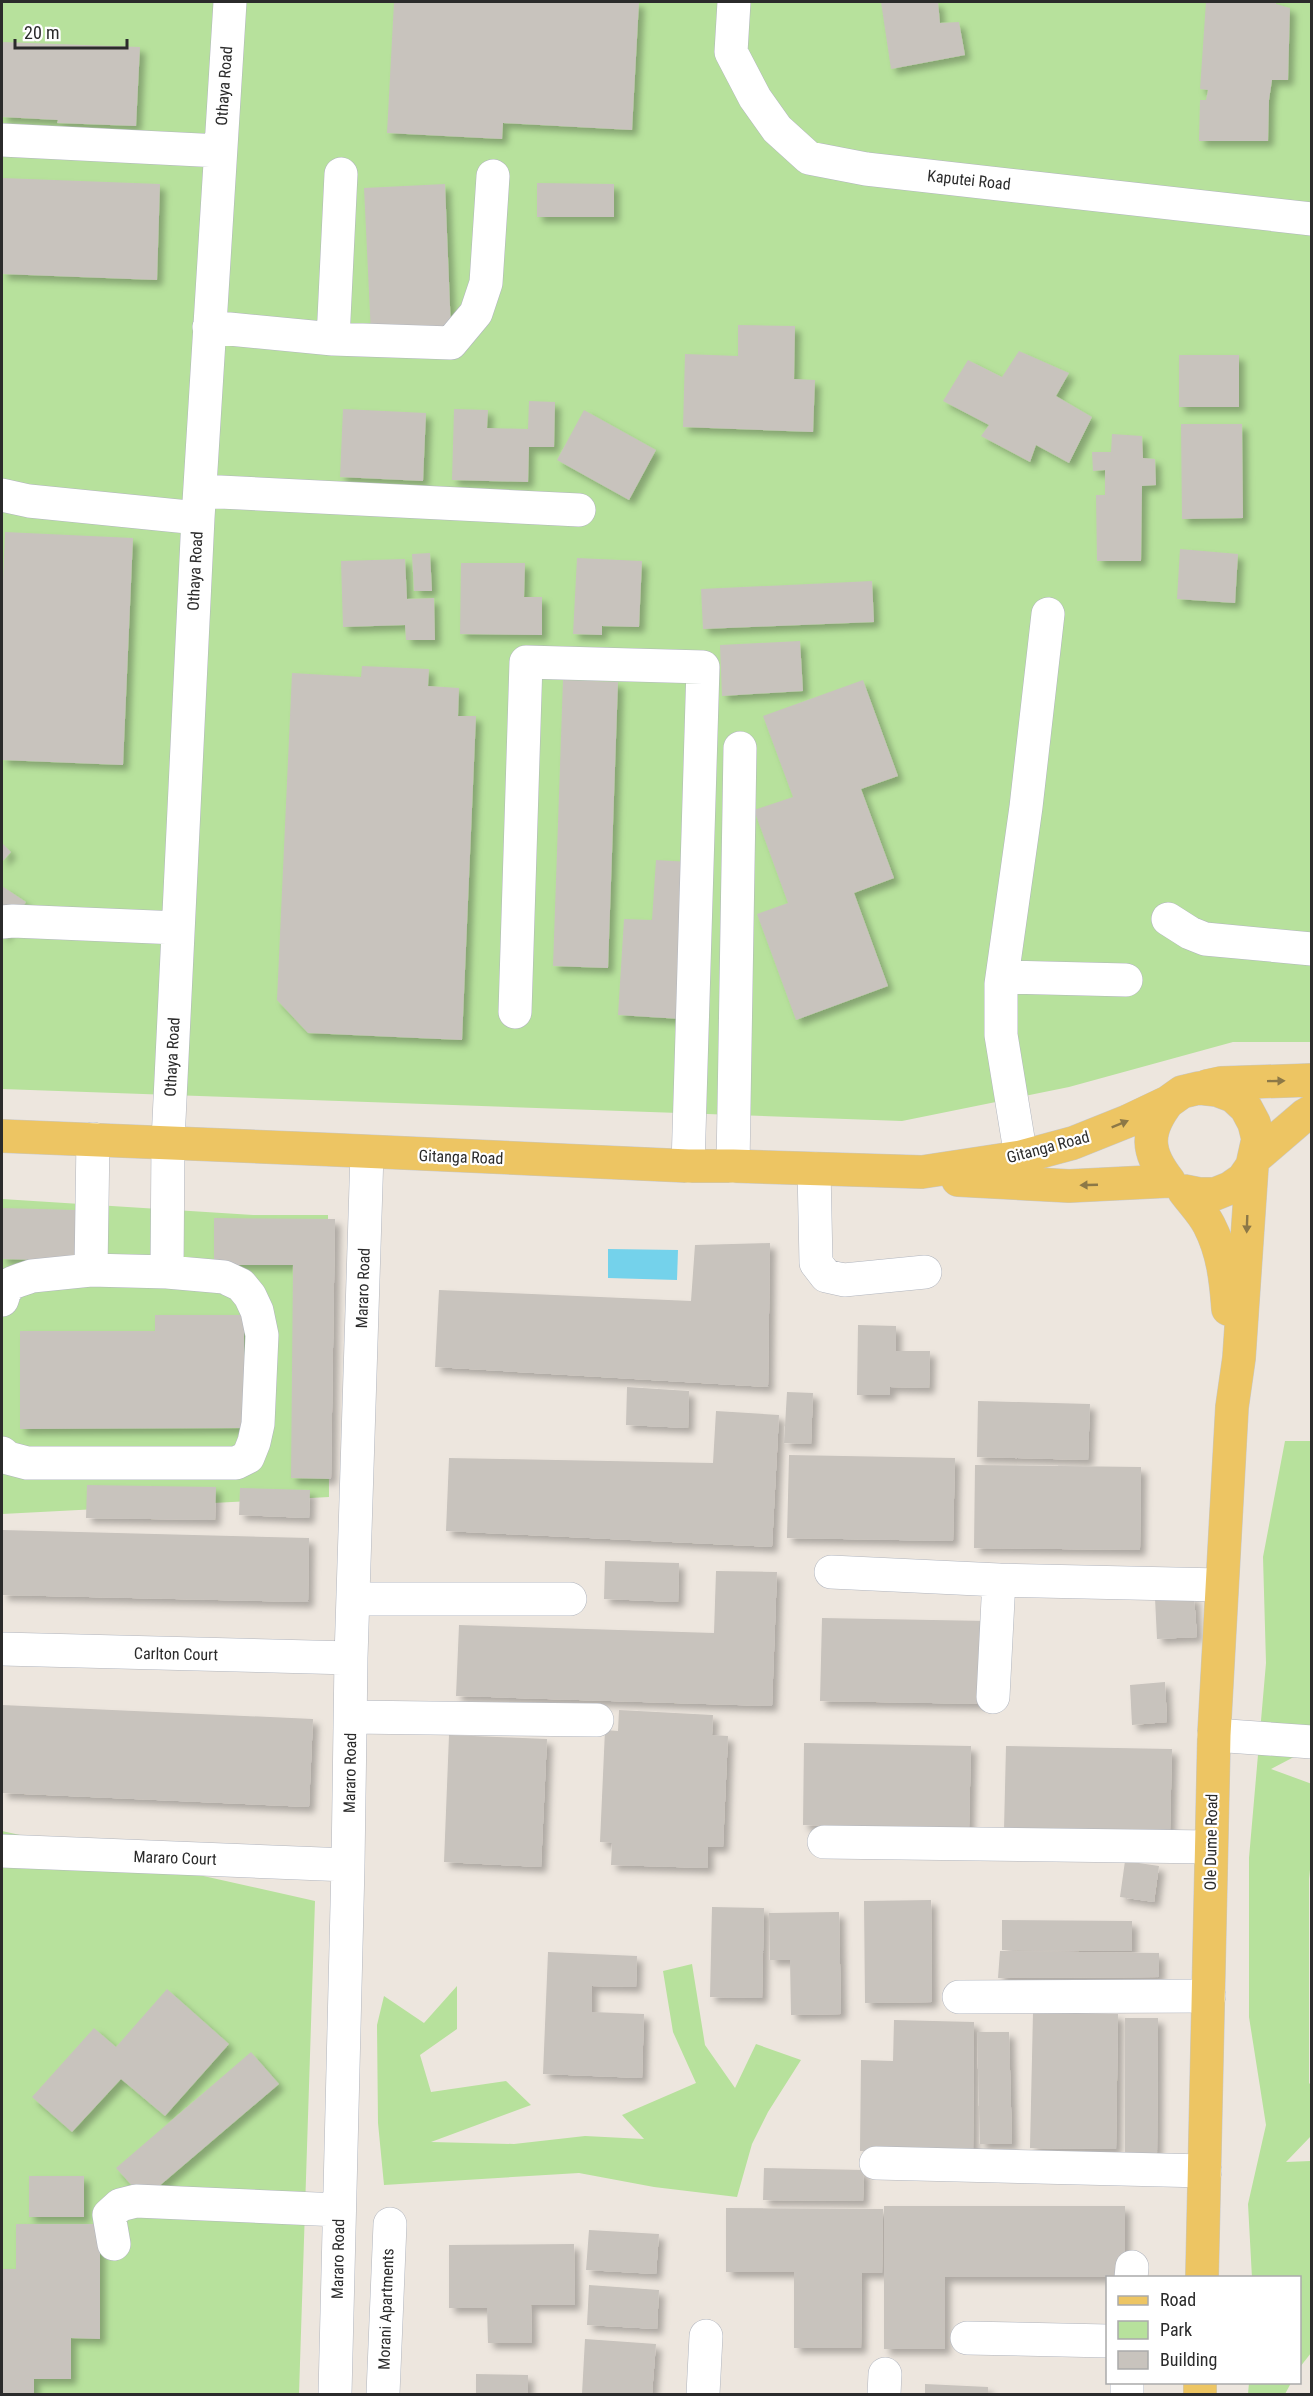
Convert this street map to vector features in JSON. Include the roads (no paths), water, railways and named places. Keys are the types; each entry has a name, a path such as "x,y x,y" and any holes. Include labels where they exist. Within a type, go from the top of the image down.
{"main road":[{"name":"Gitanga Road","path":"2,1136 168,1141 367,1153 688,1166 921,1172 1021,1157 1073,1143 1168,1102 1182,1092 1221,1083 1311,1080"},
{"path":"1199,1088 1217,1090 1233,1096 1246,1108 1254,1123 1258,1139 1254,1161 1239,1358 1232,1407"},
{"path":"1168,1102 1157,1116 1151,1133 1151,1151 1157,1167 1209,1224 1221,1259 1226,1281 1232,1407"},
{"name":"Gitanga Road","path":"921,1172 950,1180 1069,1186 1176,1186 1199,1194 1215,1194 1243,1179 1254,1161 1311,1111"},
{"name":"Ole Dume Road","path":"1202,2276 1214,1735 1232,1407"}],"street":[{"name":"Othaya Road","path":"167,1272 168,1141 178,928 199,505 230,2"},
{"name":"Kaputei Road","path":"734,2 732,52 755,98 777,129 809,158 866,169 1311,219"},
{"path":"2,140 220,151"},
{"path":"333,339 341,174"},
{"path":"209,327 333,339 451,343 476,313 486,283 493,176"},
{"path":"2,495 28,501 579,510"},
{"path":"1021,1157 1000,1035 1002,977 1026,807 1048,614"},
{"path":"514,1012 526,662 703,667 688,1166"},
{"path":"733,1166 740,748"},
{"path":"1168,919 1190,933 1205,939 1311,949"},
{"path":"2,922 178,928"},
{"path":"1002,977 1126,980"},
{"path":"91,1270 93,1139"},
{"name":"Mararo Road","path":"335,2394 351,1658 367,1153"},
{"path":"814,1169 816,1263 826,1276 844,1280 925,1272"},
{"path":"2,1300 12,1283 32,1276 91,1270 167,1272 224,1277 241,1285 250,1296 257,1311 262,1335 258,1424 248,1457 236,1463 27,1463 8,1458 2,1453"},
{"path":"831,1572 999,1580 1221,1585"},
{"path":"993,1697 999,1580"},
{"path":"353,1599 570,1599"},
{"name":"Carlton Court","path":"2,1650 351,1658"},
{"path":"351,1717 597,1720"},
{"path":"1214,1735 1311,1742"},
{"path":"824,1842 1211,1847"},
{"name":"Mararo Court","path":"2,1851 348,1865"},
{"path":"959,1997 1209,1996"},
{"path":"876,2163 1205,2171"},
{"path":"114,2244 109,2216 120,2205 136,2200 339,2210"},
{"name":"Morani Apartments","path":"383,2394 390,2224"},
{"path":"703,2394 706,2336"},
{"path":"967,2338 1106,2342"}],"water":[{"path":"608,1249 678,1250 677,1280 608,1278"}]}
